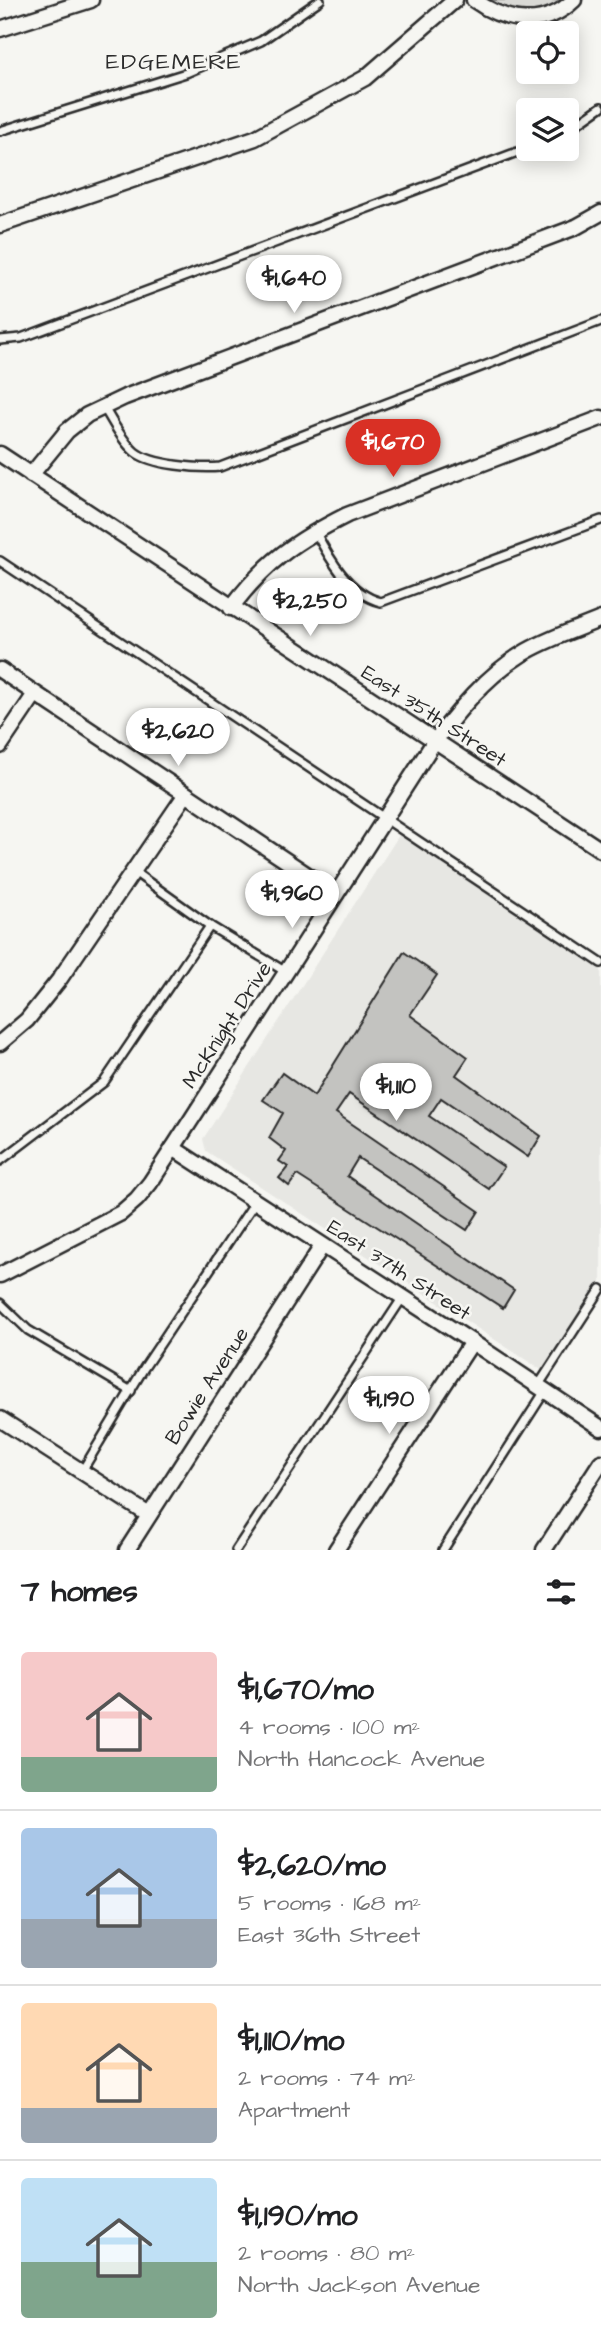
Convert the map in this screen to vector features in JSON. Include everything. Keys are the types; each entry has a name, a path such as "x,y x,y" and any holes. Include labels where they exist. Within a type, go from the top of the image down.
{"street":[{"path":"0,29 91,0"},
{"path":"0,225 255,138 365,78 454,0"},
{"path":"474,0 502,16 529,21 551,16 574,0"},
{"path":"31,475 67,431 87,415 125,397 576,228 601,214"},
{"path":"231,607 274,559 315,531 347,515 601,418"},
{"name":"East 35th Street","path":"0,454 601,850"},
{"name":"McKnight Drive","path":"0,1275 104,1224 121,1213 150,1183 434,742 477,691 500,670 538,646 601,619"},
{"path":"0,670 336,894"},
{"path":"0,746 35,694"},
{"path":"0,1043 27,1020 59,980 186,794"},
{"name":"East 37th Street","path":"173,1148 599,1423"},
{"name":"Bowie Avenue","path":"127,1550 322,1246"},
{"path":"336,1550 472,1342"},
{"path":"0,1419 149,1515"},
{"path":"544,1550 601,1462"}],"lane":[{"path":"0,131 186,73 261,41 320,0"},
{"path":"579,123 601,107"},
{"path":"0,340 21,338 516,152"},
{"path":"104,408 124,440 137,454 178,466 201,469 220,467 601,321"},
{"path":"315,531 343,576 367,596 381,602 601,520"},
{"path":"0,561 601,962"},
{"path":"133,871 210,926 286,972"},
{"path":"0,1161 104,1082 210,926"},
{"path":"82,1472 158,1346 256,1202"},
{"path":"443,1550 601,1289"},
{"path":"236,1550 403,1297"},
{"path":"0,1303 28,1330 131,1391"}],"shaded area":[{"path":"484,0 567,0 547,10 526,12"},
{"path":"401,832 601,967 601,1282 543,1371 206,1151 203,1139"}],"building":[{"path":"404,952 437,975 410,1015 468,1057 456,1075 541,1136 528,1157 441,1098 429,1116 504,1167 489,1189 349,1094 336,1113 479,1211 467,1230 358,1158 347,1176 514,1290 503,1308 297,1175 289,1186 279,1178 288,1167 279,1161 286,1151 269,1138 283,1113 263,1100 282,1073 314,1096"}],"district":[{"name":"EDGEMERE","path":"174,62"}]}
